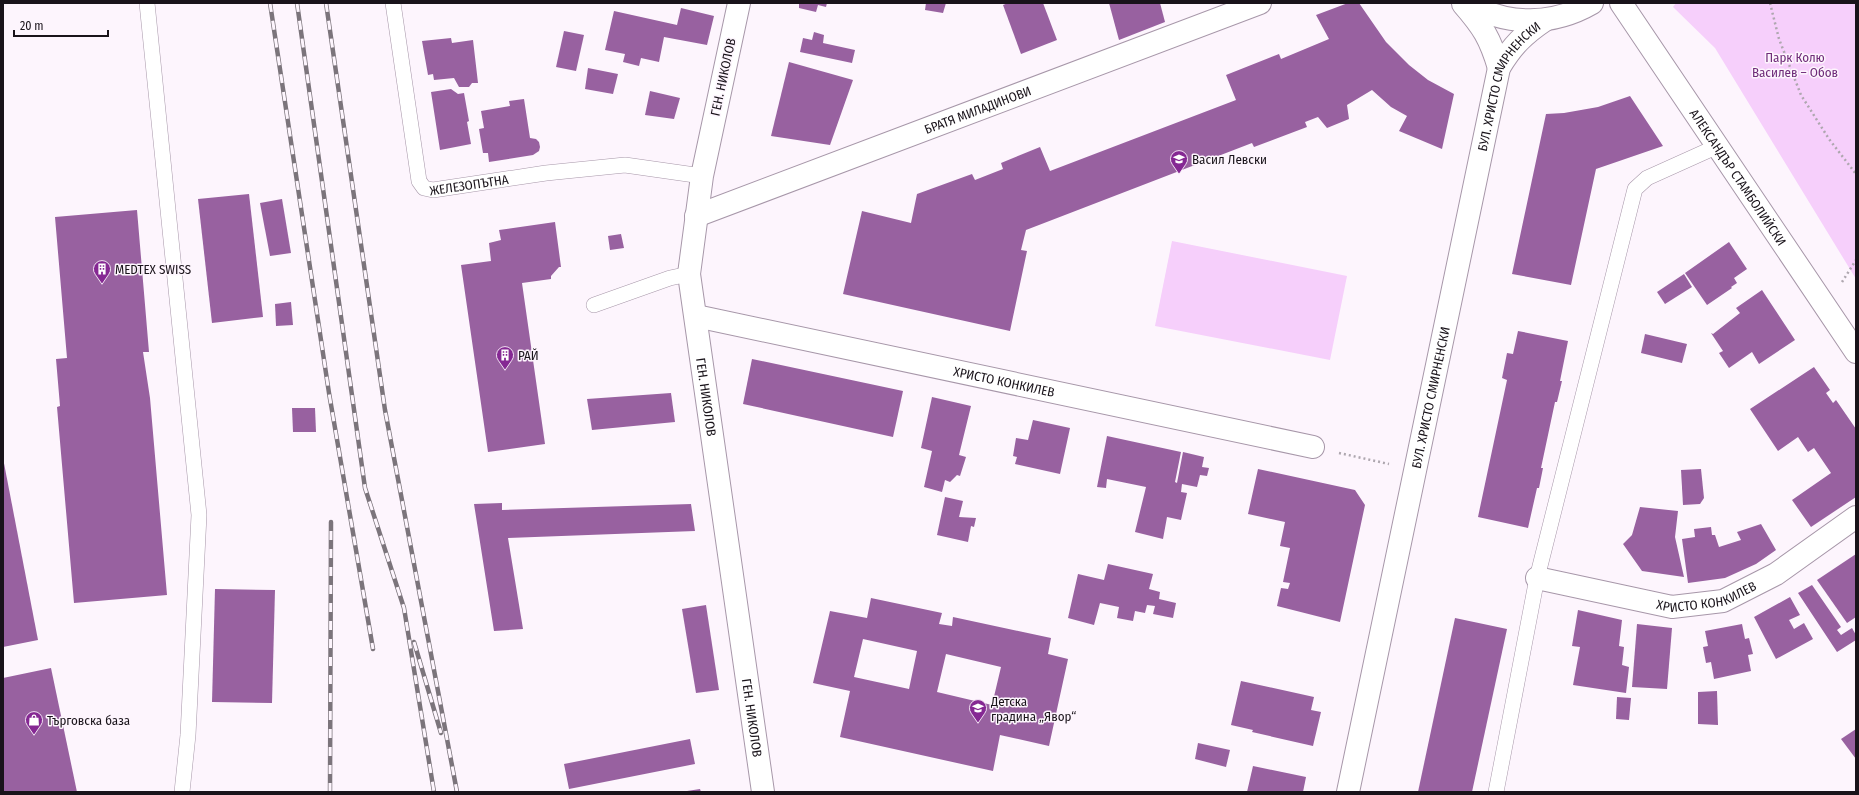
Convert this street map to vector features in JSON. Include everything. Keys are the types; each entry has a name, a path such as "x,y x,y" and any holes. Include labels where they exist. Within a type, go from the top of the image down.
{"street":[{"name":"ГЕН. НИКОЛОВ","path":"739,3 702,176 689,274 763,792"},
{"name":"БРАТЯ МИЛАДИНОВИ","path":"696,216 1230,8 1260,3"},
{"path":"1462,3 1484,29 1492,43 1499,68"},
{"path":"1469,3 1493,15 1510,19 1545,20 1563,17 1592,3"},
{"name":"АЛЕКСАНДЪР СТАМБОЛИЙСКИ","path":"1621,3 1856,352"},
{"name":"БУЛ. ХРИСТО СМИРНЕНСКИ","path":"1348,792 1414,469 1499,68 1510,51 1525,33 1545,20"},
{"name":"ХРИСТО КОНКИЛЕВ","path":"696,316 1313,447"},
{"name":"ХРИСТО КОНКИЛЕВ","path":"1537,578 1672,607 1723,601 1776,574 1856,517"}],"lane":[{"path":"147,3 199,515 188,735 182,792"},
{"name":"ЖЕЛЕЗОПЪТНА","path":"393,3 418,181 424,188 433,190 546,173 625,165 702,176"},
{"path":"1496,792 1537,578 1635,189 1646,178 1718,146"},
{"path":"594,305 670,278 689,274"}],"path":[{"path":"1770,3 1779,39 1801,95 1830,139 1856,174"},
{"path":"1313,447 1414,469"}],"green space":[{"name":"Парк Колю Василев – Обов","path":"1676,3 1856,3 1856,279 1715,48 1673,7"},
{"path":"1172,241 1347,276 1330,360 1155,326"}],"building":[{"path":"799,3 827,3 826,7 818,5 816,12 799,8"},
{"path":"926,3 946,3 943,13 925,10"},
{"path":"1008,3 1043,3 1057,40 1021,54 1003,5"},
{"path":"1109,3 1160,3 1165,22 1119,40"},
{"path":"1348,3 1359,3 1386,42 1409,65 1428,80 1454,94 1442,149 1399,131 1407,116 1391,107 1372,90 1347,105 1349,119 1327,128 1318,117 1305,122 1307,127 1254,147 1252,143 1026,230 1021,250 1027,251 1010,331 843,294 862,211 911,223 917,194 972,174 975,180 1003,169 1001,163 1040,147 1050,171 1236,100 1226,75 1279,54 1281,59 1329,39 1316,15"},
{"path":"681,8 714,16 707,45 664,37 659,62 641,58 639,66 623,62 625,54 605,50 614,11 677,25"},
{"path":"564,31 584,35 576,71 556,67"},
{"path":"814,32 824,35 823,43 855,50 852,63 800,52 803,38 812,40"},
{"path":"451,38 452,43 473,40 478,83 472,83 469,87 459,87 454,78 434,80 433,74 428,75 422,41"},
{"path":"789,62 853,80 830,145 771,136"},
{"path":"588,68 618,74 613,94 585,89"},
{"path":"451,89 458,94 464,93 471,144 440,150 431,92"},
{"path":"650,91 680,98 674,119 645,115"},
{"path":"1630,96 1663,146 1596,169 1571,285 1512,274 1546,114 1564,113 1598,107"},
{"path":"524,99 530,138 536,139 539,142 539,151 533,155 489,162 488,153 483,153 479,129 484,128 481,111 510,106 509,101"},
{"path":"249,194 263,317 212,323 198,199"},
{"path":"282,199 291,253 270,256 260,203"},
{"path":"137,210 149,352 143,352 150,398 167,595 74,603 57,407 60,406 56,359 67,358 55,217"},
{"name":"РАЙ","path":"555,222 561,267 559,267 551,276 551,279 522,283 545,444 488,452 461,265 491,261 489,243 501,240 499,230"},
{"path":"621,234 624,248 610,250 608,236"},
{"path":"1729,242 1747,269 1734,278 1737,283 1731,287 1732,288 1707,305 1685,273"},
{"path":"1684,274 1692,287 1665,304 1657,292"},
{"path":"1762,290 1795,340 1759,364 1752,352 1729,368 1719,353 1723,351 1711,333 1713,334 1740,313 1736,308"},
{"path":"291,302 293,325 276,326 275,304"},
{"path":"1518,331 1568,341 1560,381 1562,381 1557,402 1555,402 1541,468 1543,468 1539,488 1537,488 1528,528 1478,517 1507,380 1502,378 1507,353 1513,354"},
{"path":"1645,334 1687,344 1682,363 1641,353"},
{"path":"752,359 903,391 893,437 743,404"},
{"path":"1814,367 1830,390 1826,393 1833,403 1836,400 1856,429 1856,497 1811,527 1792,500 1831,473 1814,448 1808,452 1798,437 1778,451 1750,409"},
{"path":"671,393 675,422 592,430 587,399"},
{"path":"932,397 971,406 959,455 966,457 960,476 957,475 950,482 945,480 942,492 924,487 932,451 921,448"},
{"path":"292,408 315,408 316,432 293,432"},
{"path":"1033,420 1070,428 1060,474 1015,464 1017,457 1013,456 1016,438 1028,440"},
{"path":"1107,436 1181,452 1175,482 1177,483 1183,452 1204,457 1202,467 1209,468 1207,476 1200,475 1197,487 1182,484 1181,492 1187,493 1181,520 1167,517 1163,539 1135,532 1146,487 1107,479 1106,488 1097,487"},
{"path":"3,458 38,640 3,647"},
{"path":"1258,469 1355,490 1365,505 1340,622 1277,606 1281,588 1288,589 1290,583 1283,582 1290,548 1280,546 1285,522 1248,514"},
{"path":"1701,469 1704,498 1700,504 1683,505 1681,470"},
{"path":"945,497 963,501 959,517 976,518 974,527 971,526 968,542 937,535"},
{"path":"502,503 502,510 691,504 695,531 508,538 523,629 494,631 474,504"},
{"path":"1640,507 1678,511 1675,537 1684,577 1642,571 1623,544 1632,535"},
{"path":"1761,524 1776,550 1756,564 1725,578 1688,583 1682,539 1695,537 1694,529 1711,527 1712,535 1715,535 1719,547 1741,540 1737,532"},
{"path":"1856,554 1856,617 1847,623 1817,580"},
{"path":"1108,564 1153,574 1149,589 1160,592 1159,599 1176,603 1173,618 1153,614 1155,606 1147,605 1145,613 1135,611 1133,621 1117,618 1119,607 1100,603 1094,625 1068,618 1078,574 1104,580"},
{"path":"1812,585 1841,627 1837,630 1841,635 1852,628 1856,635 1856,640 1837,652 1798,593"},
{"path":"215,589 275,590 272,703 212,702"},
{"path":"1790,597 1800,615 1789,620 1794,629 1804,623 1813,639 1776,659 1754,617"},
{"path":"871,598 942,613 939,624 952,626 953,617 1051,638 1048,654 1068,659 1049,746 1000,735 993,771 840,737 850,691 813,683 830,611 867,618","holes":["863,639 917,651 909,689 854,677","946,654 1001,667 992,705 937,692"]},
{"path":"706,605 719,690 696,693 682,609"},
{"path":"1578,610 1622,620 1619,646 1624,647 1622,665 1629,667 1626,693 1573,685 1580,647 1572,646"},
{"path":"1455,618 1507,629 1472,792 1418,792"},
{"path":"1637,624 1672,628 1667,689 1632,687"},
{"path":"1742,624 1745,639 1749,638 1753,654 1748,655 1751,671 1714,679 1711,662 1706,663 1703,647 1708,646 1705,631"},
{"name":"Търговска база","path":"51,668 77,792 3,792 3,678"},
{"path":"1241,681 1314,697 1311,710 1321,712 1313,746 1252,732 1253,730 1231,725"},
{"path":"1717,691 1718,725 1698,724 1698,692"},
{"path":"1617,697 1631,698 1629,720 1616,719"},
{"path":"1856,729 1856,759 1841,739"},
{"path":"690,739 695,764 569,789 564,764"},
{"path":"1198,743 1230,750 1226,767 1195,759"},
{"path":"1253,766 1306,777 1303,792 1247,792"},
{"path":"700,789 701,792 687,792 687,791"}],"railway":[{"path":"270,3 329,393 373,649"},
{"path":"297,3 365,488 404,608 434,792"},
{"path":"326,3 385,410 457,792"},
{"path":"330,792 331,522"},
{"path":"414,642 441,733"}],"place":[{"name":"Васил Левски","path":"1179,174"},
{"name":"MEDTEX SWISS","path":"102,284"},
{"name":"РАЙ","path":"505,370"},
{"name":"Детска градина „Явор“","path":"978,723"},
{"name":"Търговска база","path":"34,735"}]}
